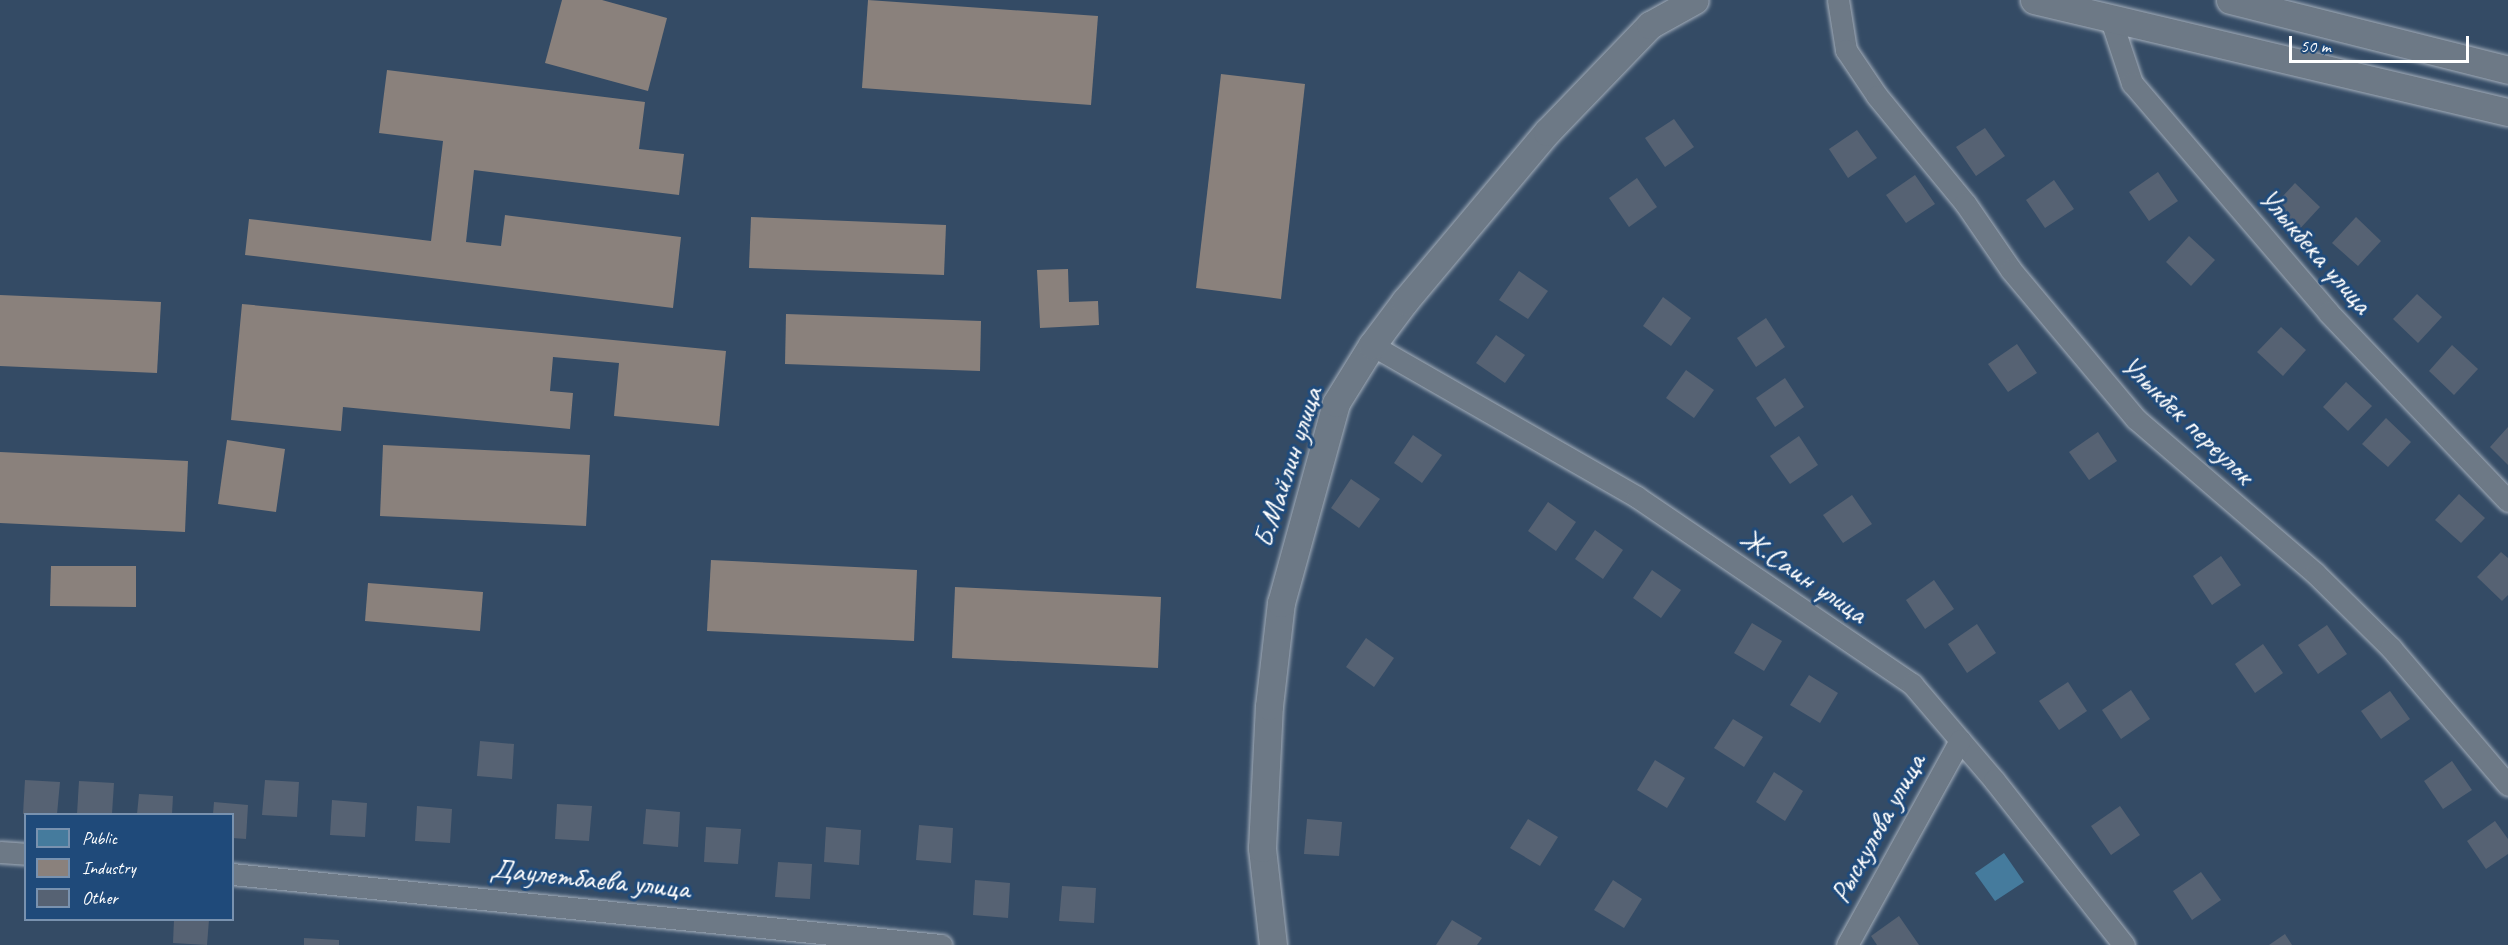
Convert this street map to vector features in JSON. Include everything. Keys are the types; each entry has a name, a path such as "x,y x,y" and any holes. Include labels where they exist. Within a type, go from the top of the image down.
{"street":[{"name":"Б.Майлин улица","path":"1273,945 1262,848 1269,706 1281,603 1336,403 1372,345 1547,132 1650,25 1695,0"},
{"name":"Улыкбек переулок","path":"1838,0 1846,50 1877,96 1965,203 2011,270 2122,401 2223,496 2315,573 2391,648 2508,785"},
{"path":"2034,0 2508,112"},
{"path":"2230,0 2508,70"},
{"name":"Улыкбека улица","path":"2110,17 2133,82 2328,312 2508,501"},
{"name":"Ж.Саин улица","path":"1372,345 1636,497 1911,684 1960,740 2124,945"},
{"name":"Рыскулова улица","path":"1847,945 1960,740"},
{"path":"0,852 24,854"},
{"name":"Даулетбаева улица","path":"234,874 941,945"}],"building: Public":[{"path":"2004,853 2024,882 1995,901 1975,873"}],"building: Industry":[{"path":"562,0 602,0 667,18 648,91 545,63"},
{"path":"868,0 1098,16 1091,105 862,88"},
{"path":"387,70 645,102 639,149 684,154 679,195 474,170 466,242 501,246 505,215 681,237 673,308 245,255 249,219 431,241 443,141 379,133"},
{"path":"1221,74 1305,84 1281,299 1196,288"},
{"path":"751,217 946,225 944,275 749,268"},
{"path":"1068,269 1069,302 1098,301 1099,325 1040,328 1037,270"},
{"path":"0,295 161,302 157,373 0,366"},
{"path":"242,304 726,351 719,426 614,416 619,363 553,357 550,391 573,393 570,429 343,407 341,431 231,420"},
{"path":"786,314 981,321 980,371 785,364"},
{"path":"227,440 285,449 276,512 218,504"},
{"path":"383,445 590,455 586,526 380,516"},
{"path":"0,452 188,461 185,532 0,523"},
{"path":"711,560 917,570 914,641 707,631"},
{"path":"51,566 136,566 136,607 50,606"},
{"path":"368,583 483,592 480,631 365,621"},
{"path":"955,587 1161,597 1158,668 952,658"}],"building: Other":[{"path":"1674,119 1694,147 1665,167 1645,138"},
{"path":"1985,128 2005,156 1976,176 1956,147"},
{"path":"1857,130 1877,158 1848,178 1829,149"},
{"path":"2158,172 2178,201 2149,221 2129,192"},
{"path":"1915,175 1935,204 1906,223 1886,195"},
{"path":"1637,178 1657,207 1629,227 1609,198"},
{"path":"2054,180 2074,209 2045,228 2026,200"},
{"path":"2295,183 2320,207 2296,233 2271,209"},
{"path":"2356,217 2381,241 2358,266 2332,243"},
{"path":"2189,236 2215,260 2191,286 2166,262"},
{"path":"1519,271 1548,291 1528,319 1499,300"},
{"path":"2417,294 2442,317 2418,343 2393,319"},
{"path":"1663,297 1691,318 1671,346 1643,326"},
{"path":"1766,318 1785,347 1756,367 1737,338"},
{"path":"2281,327 2306,350 2283,376 2257,352"},
{"path":"1496,335 1525,355 1505,383 1476,363"},
{"path":"2017,344 2037,373 2008,392 1988,364"},
{"path":"2452,345 2478,369 2454,395 2429,371"},
{"path":"1686,370 1714,390 1694,418 1666,398"},
{"path":"1785,378 1804,407 1775,427 1756,398"},
{"path":"2346,382 2372,406 2348,431 2323,407"},
{"path":"2386,418 2411,442 2388,467 2362,444"},
{"path":"2508,427 2508,465 2490,447"},
{"path":"2098,432 2117,461 2089,480 2069,452"},
{"path":"1413,435 1442,455 1422,483 1394,463"},
{"path":"1799,436 1818,465 1790,484 1770,456"},
{"path":"1351,479 1380,499 1359,528 1331,508"},
{"path":"2459,494 2485,518 2461,543 2435,520"},
{"path":"1852,495 1872,524 1843,543 1823,515"},
{"path":"1548,502 1576,522 1556,551 1528,531"},
{"path":"1595,530 1623,550 1603,579 1575,559"},
{"path":"2501,552 2508,558 2508,595 2502,601 2477,577"},
{"path":"2221,556 2241,585 2212,605 2193,576"},
{"path":"1652,570 1681,590 1661,618 1633,598"},
{"path":"1934,580 1954,609 1925,629 1906,600"},
{"path":"1752,623 1782,641 1764,671 1734,653"},
{"path":"1977,624 1996,653 1967,673 1948,644"},
{"path":"2327,625 2347,654 2318,674 2298,645"},
{"path":"1366,638 1394,658 1374,687 1346,667"},
{"path":"2263,644 2283,673 2255,693 2235,664"},
{"path":"1809,675 1838,693 1820,723 1790,705"},
{"path":"2068,682 2087,711 2059,730 2039,701"},
{"path":"2131,690 2150,719 2121,739 2102,710"},
{"path":"2390,691 2410,719 2381,739 2361,711"},
{"path":"1733,719 1763,737 1744,767 1714,748"},
{"path":"480,741 514,744 512,779 477,776"},
{"path":"1655,760 1685,778 1667,808 1637,790"},
{"path":"2452,761 2472,790 2443,809 2424,781"},
{"path":"1774,772 1803,791 1785,821 1756,802"},
{"path":"25,780 60,782 57,813 23,814"},
{"path":"265,780 299,782 297,817 262,815"},
{"path":"79,781 114,783 112,813 77,813"},
{"path":"139,794 173,796 172,813 137,813"},
{"path":"332,800 367,803 365,837 330,835"},
{"path":"214,802 248,805 246,839 234,838 234,813 213,813"},
{"path":"557,804 592,806 589,841 555,839"},
{"path":"417,806 452,809 450,843 415,841"},
{"path":"2120,806 2140,835 2111,855 2091,826"},
{"path":"646,809 680,812 678,847 643,844"},
{"path":"1307,819 1342,822 1339,856 1304,854"},
{"path":"1528,819 1558,837 1540,866 1510,848"},
{"path":"2495,821 2508,839 2508,854 2486,869 2467,841"},
{"path":"919,825 953,828 951,863 916,860"},
{"path":"706,827 741,829 738,864 704,862"},
{"path":"826,827 861,830 859,865 824,862"},
{"path":"778,862 812,864 810,899 775,897"},
{"path":"2201,872 2221,900 2192,920 2173,891"},
{"path":"975,880 1010,883 1008,918 973,915"},
{"path":"1613,880 1642,899 1624,928 1594,910"},
{"path":"1062,886 1096,888 1094,923 1059,921"},
{"path":"1899,916 1919,945 1877,945 1871,936"},
{"path":"1452,920 1482,938 1477,945 1436,945"},
{"path":"174,921 209,921 207,945 173,943"},
{"path":"2285,934 2292,945 2269,945"},
{"path":"304,938 339,940 339,945 304,945"}]}
